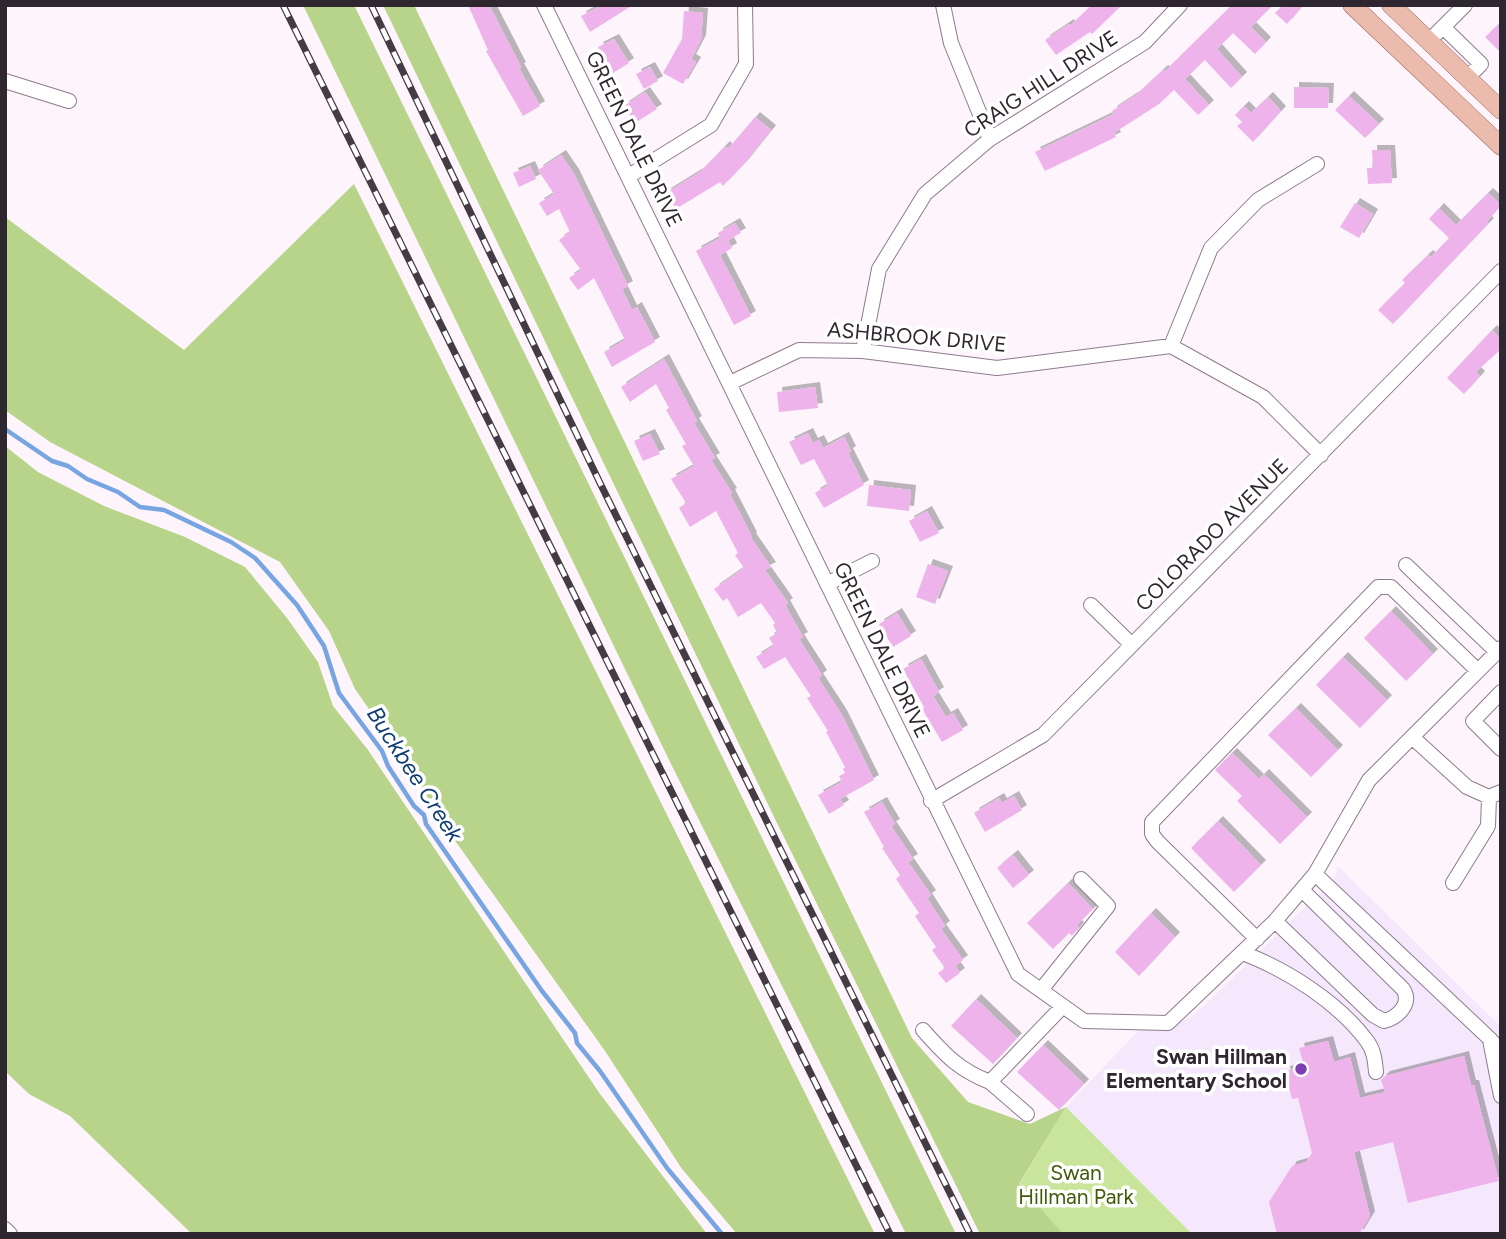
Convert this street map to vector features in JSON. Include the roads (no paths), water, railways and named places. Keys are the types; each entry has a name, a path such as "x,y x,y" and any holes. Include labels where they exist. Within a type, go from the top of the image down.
{"main road":[{"path":"1352,5 1501,146"},
{"path":"1394,6 1501,110"}],"street":[{"name":"GREEN DALE DRIVE","path":"544,5 1018,974 1084,1021 1168,1023 1243,953 1303,890 1369,780 1499,650"},
{"path":"629,176 710,125 746,64 746,5"},
{"path":"943,5 951,43 990,139"},
{"name":"CRAIG HILL DRIVE","path":"863,351 879,269 925,194 990,139 1145,42 1180,5"},
{"path":"1429,42 1465,5"},
{"path":"1443,27 1481,64 1467,78"},
{"path":"5,81 69,101"},
{"path":"1317,164 1258,200 1211,248 1171,346 1263,397 1321,455"},
{"name":"COLORADO AVENUE","path":"932,801 1043,735 1501,271"},
{"name":"ASHBROOK DRIVE","path":"730,383 799,350 863,351 997,368 1171,346"},
{"path":"827,583 872,561"},
{"path":"1406,565 1499,650"},
{"path":"1257,939 1157,841 1152,834 1152,822 1378,587 1391,587 1478,671"},
{"path":"1091,605 1132,645"},
{"path":"1501,692 1473,721 1501,749"},
{"path":"1412,737 1467,787 1495,794 1488,826 1453,883"},
{"path":"1315,874 1501,1052"},
{"path":"1041,990 1108,906 1081,879"},
{"path":"1275,921 1373,1016 1384,1021 1391,1019 1406,1005 1407,996 1403,989 1303,890"},
{"path":"1243,953 1267,963 1342,1014 1367,1042 1374,1055 1376,1072"},
{"path":"1328,1004 1341,985"},
{"path":"990,1082 1063,1006"},
{"path":"923,1030 960,1068 990,1082 1027,1114"},
{"path":"1490,1039 1501,1096"},
{"path":"5,1229 10,1234"}],"waterway":[{"name":"Buckbee Creek","path":"5,429 52,461 68,466 87,479 118,492 140,507 164,510 231,542 255,558 297,605 324,646 339,693 382,751 388,766 414,806 424,815 426,824 542,991 575,1033 577,1043 600,1071 667,1168 722,1234"}],"railway":[{"path":"283,5 890,1234"},
{"path":"371,5 600,483 970,1234"}],"place":[{"name":"Swan Hillman Elementary School","path":"1301,1069"}],"park label":[{"name":"Swan Hillman Park","path":"1076,1185"}]}
